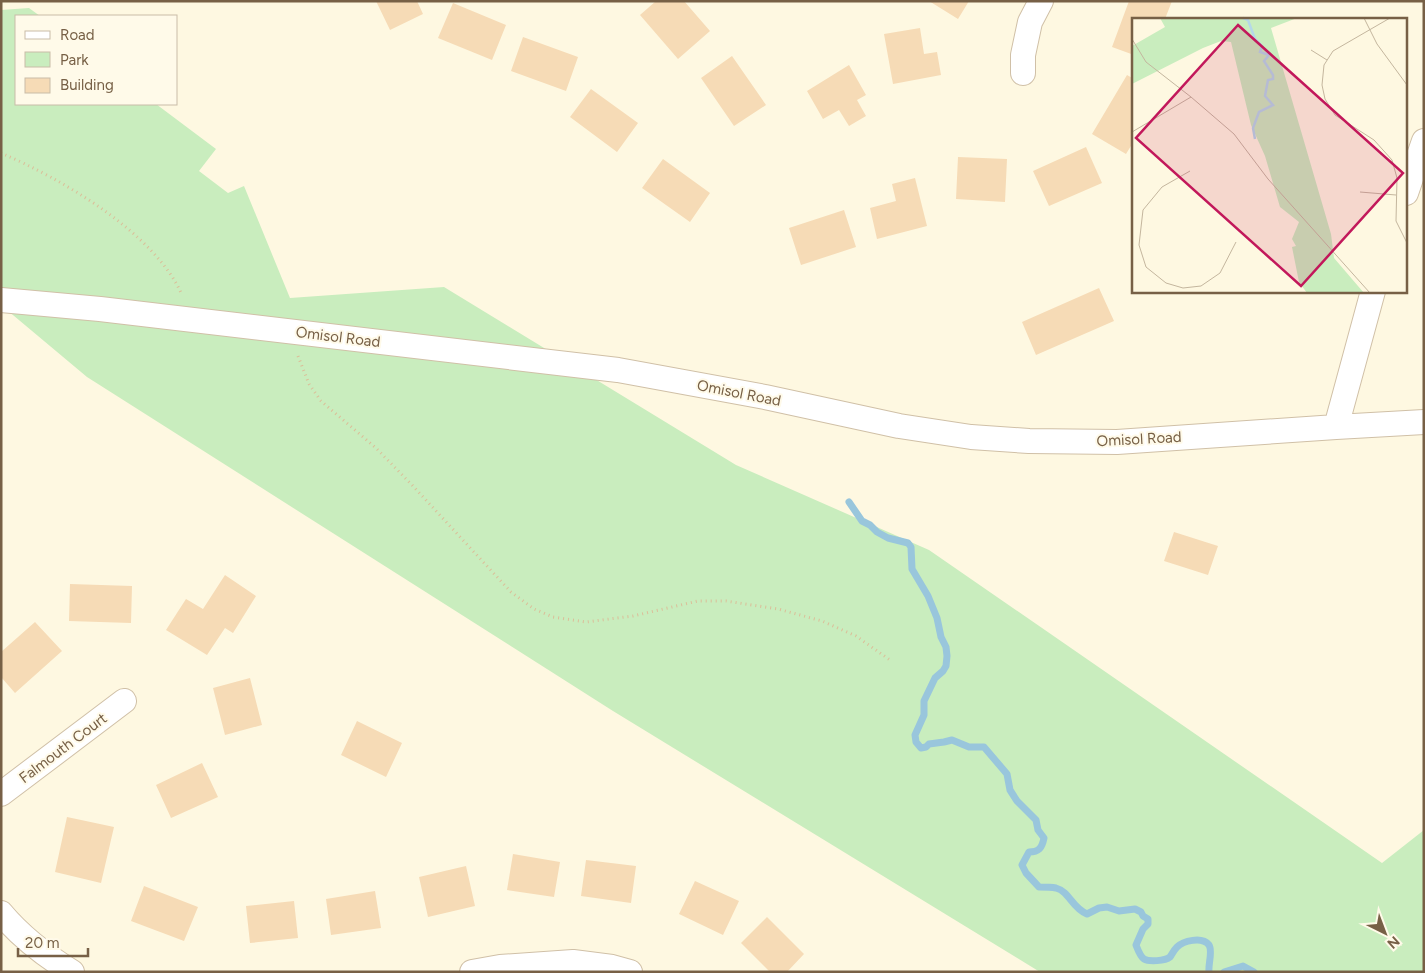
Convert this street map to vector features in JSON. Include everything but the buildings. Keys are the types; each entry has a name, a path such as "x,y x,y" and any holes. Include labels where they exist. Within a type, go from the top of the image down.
{"street":[{"path":"1023,73 1023,55 1030,22 1041,1"},
{"path":"1408,187 1424,141"},
{"path":"1336,428 1373,292"},
{"name":"Omisol Road","path":"1,300 194,320 618,370 765,397 899,426 971,437 1029,442 1117,442 1424,422"},
{"name":"Falmouth Court","path":"1,794 124,701"},
{"path":"1,913 13,927 37,948 72,972"},
{"path":"472,972 573,962 612,967 630,972"}],"path":[{"path":"1,153 26,164 75,192 120,224 159,258 177,284 194,320"},
{"path":"303,372 321,401 376,448 412,484 511,592 534,609 553,617 586,622 633,616 698,601 726,601 778,608 822,621 856,636 890,660"}],"green space":[{"path":"29,8 39,15 15,15 15,105 157,105 216,149 199,171 228,193 244,186 290,298 444,287 736,465 929,550 1382,863 1424,830 1424,972 1040,972 613,711 87,377 1,305 1,10"}],"waterway":[{"path":"849,502 862,521 870,525 877,532 888,538 908,543 911,547 912,569 928,596 946,647 946,666 935,678 924,701 924,715 915,735 916,742 921,748 929,744 952,740 969,747 984,747 1007,774 1010,790 1017,801 1036,820 1038,830 1044,838 1040,849 1029,852 1022,865 1026,873 1039,887 1061,890 1077,908 1087,914 1099,908 1107,907 1119,911 1135,909 1141,912 1148,919 1148,924 1143,929 1136,945 1139,953 1146,960 1157,961 1168,958 1177,947 1188,941 1206,942 1211,951 1209,972"},
{"path":"1224,972 1243,966 1254,972"}]}
